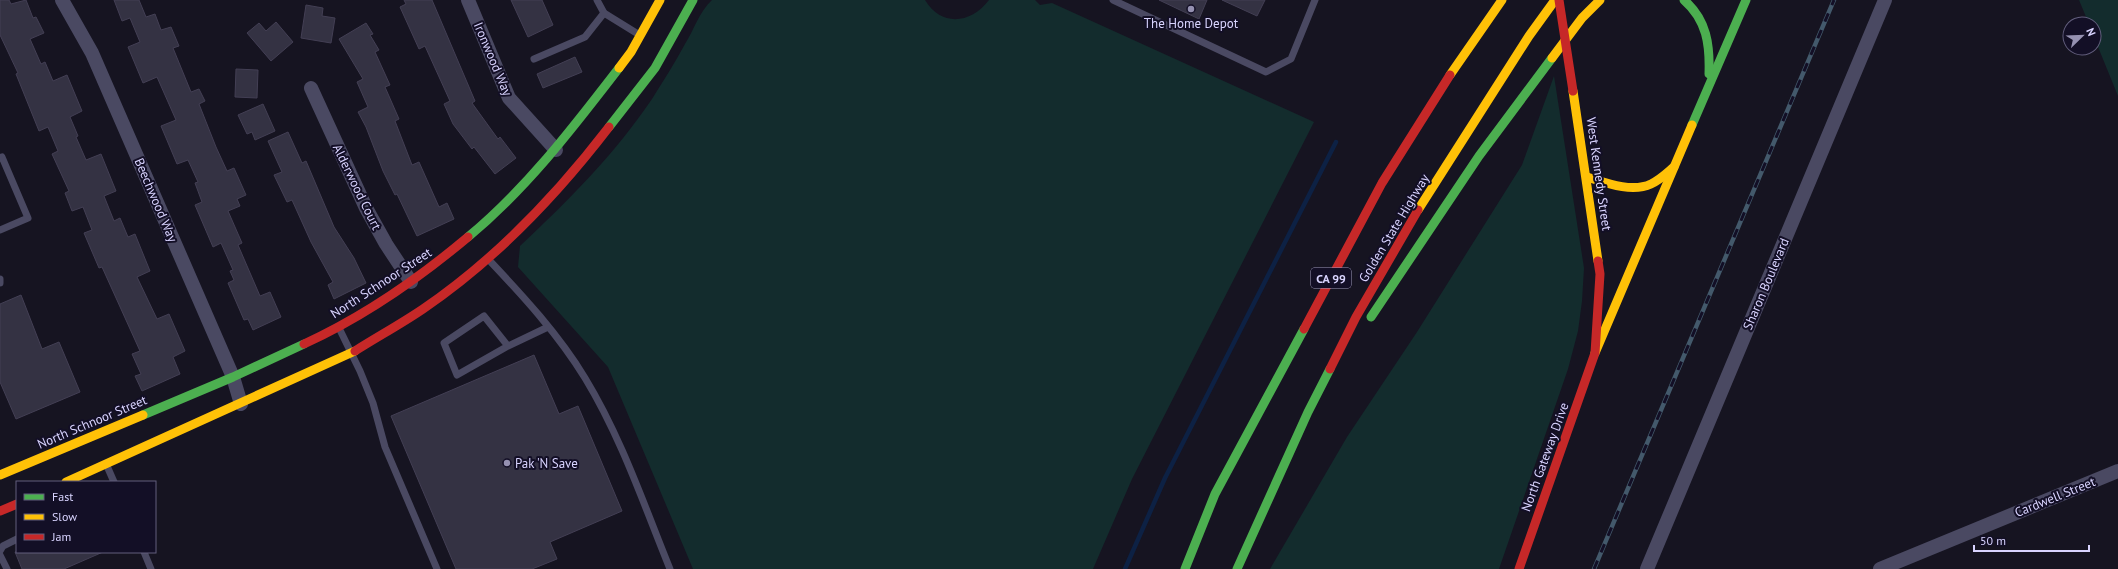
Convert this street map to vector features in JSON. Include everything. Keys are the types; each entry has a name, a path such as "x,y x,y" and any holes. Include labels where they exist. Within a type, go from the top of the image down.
{"main road":[{"name":"North Schnoor Street","path":"0,475 233,377 339,328 411,282 482,226 516,194 556,150 631,52 660,0"},
{"path":"68,481 351,353 423,309 488,259 535,215 578,168 655,68 693,0"},
{"name":"CA 99","path":"1186,569 1215,494 1382,183 1449,77 1502,0"},
{"name":"Golden State Highway","path":"1237,569 1308,412 1356,317 1407,228 1529,36 1555,0"},
{"name":"West Kennedy Street","path":"1558,0 1587,177 1600,274 1595,353"},
{"path":"1365,326 1479,156 1582,18 1600,0"},
{"path":"1684,0 1694,7 1707,28 1711,52 1709,83"},
{"path":"1595,353 1709,83 1746,0"},
{"path":"1587,177 1605,183 1631,187 1649,185 1674,167"},
{"path":"1308,412 1352,346"},
{"name":"North Gateway Drive","path":"1518,569 1595,353"},
{"path":"0,511 16,504"}],"street":[{"name":"Beechwood Way","path":"62,0 92,53 233,377 241,404"},
{"name":"Ironwood Way","path":"468,0 509,98 556,150"},
{"name":"Sharon Boulevard","path":"1647,569 1885,0"},
{"name":"Alderwood Court","path":"311,88 366,208 386,244 411,282"},
{"name":"Cardwell Street","path":"1880,569 2118,471"}],"lane":[{"path":"597,0 604,13 640,35"},
{"path":"1113,0 1266,72 1291,59 1315,0"},
{"path":"534,59 585,37 604,13"},
{"path":"0,158 2,157 28,218 0,230"},
{"path":"488,259 548,328 585,377 614,432 670,569"},
{"path":"508,346 484,316 444,343 457,375 508,346 548,328"},
{"path":"339,328 372,403 385,448 437,569"},
{"path":"106,464 114,481"},
{"path":"0,551 3,546 16,540"},
{"path":"144,553 151,569"},
{"path":"0,555 6,569"}],"green space":[{"path":"712,0 925,0 939,15 956,19 965,18 974,14 989,0 1035,0 1040,5 1052,3 1314,122 1132,479 1093,569 693,569 608,367 518,267 520,246 590,176 637,120 652,99 677,58 700,16"},
{"path":"2079,0 2118,0 2118,96 2102,56 2102,16 2086,16"},
{"path":"1554,76 1584,268 1582,301 1578,331 1568,369 1499,569 1270,569 1347,437 1417,332 1522,165"}],"building":[{"path":"0,0 9,0 11,4 26,0 33,18 36,17 44,33 30,39 41,64 45,62 53,81 67,75 82,111 70,117 78,136 76,137 86,160 101,154 116,191 104,196 114,221 120,218 128,237 135,234 150,271 137,277 157,319 169,314 185,351 173,357 180,374 142,391 135,376 141,374 132,354 140,351 102,267 99,268 84,233 92,230 83,207 72,211 65,193 69,191 52,154 58,151 48,127 39,131 16,74 18,73 0,35"},
{"path":"114,0 139,0 146,17 155,14 161,30 171,27 179,46 173,48 191,92 199,89 205,101 199,104 216,147 227,171 234,168 246,195 237,199 240,206 228,211 242,243 238,245 260,296 270,292 281,317 253,330 248,319 244,320 228,283 234,280 230,271 233,270 221,243 213,247 195,205 202,202 195,183 198,182 188,160 177,164 161,126 176,120 157,77 143,83 128,47 140,42 130,18 122,21"},
{"path":"404,0 432,0 475,101 472,103 498,139 500,137 516,158 495,174 474,147 472,149 453,124 444,104 450,101 425,46 419,49 400,7 406,4"},
{"path":"511,0 542,0 553,25 528,37"},
{"name":"The Home Depot","path":"1159,0 1207,0 1199,19"},
{"name":"The Home Depot","path":"1222,0 1265,0 1257,16"},
{"path":"306,5 323,8 322,16 335,18 331,43 301,38"},
{"path":"276,22 293,42 271,61 247,33 259,23 266,31"},
{"path":"366,23 373,34 370,35 379,50 375,52 390,85 385,87 399,119 395,121 412,165 419,162 439,207 447,203 454,219 417,236 397,194 395,195 383,171 366,127 358,112 368,107 357,82 363,79 339,39"},
{"path":"575,57 582,72 543,88 537,74"},
{"path":"236,69 258,70 257,98 235,97"},
{"path":"263,104 275,131 255,140 252,132 247,134 238,115"},
{"path":"288,132 302,163 306,161 334,227 354,258 366,283 334,299 328,285 333,282 311,242 292,200 287,202 274,175 282,172 268,141"},
{"path":"21,295 42,349 59,342 80,392 16,419 0,382 0,304"},
{"name":"Pak 'N Save","path":"534,355 559,414 578,406 622,511 550,542 557,559 532,569 456,569 391,416"},
{"path":"15,552 101,553 64,569 22,569"}],"waterway":[{"path":"1125,569 1165,478 1336,142"}],"railway":[{"path":"1594,569 1834,0"}],"traffic: fast":[{"path":"609,127 655,68 693,0"},
{"path":"1684,0 1698,16 1706,34 1709,53 1709,74"},
{"path":"1692,125 1746,0"},
{"path":"1371,317 1479,156 1552,58"},
{"path":"468,237 490,218 548,157 619,68"},
{"path":"1185,569 1215,494 1304,329"},
{"path":"143,415 233,377 304,344"},
{"path":"1237,569 1308,412 1330,369"}],"traffic: slow":[{"path":"619,68 631,52 660,0"},
{"path":"1450,75 1502,0"},
{"path":"1418,210 1529,36 1555,0"},
{"path":"1552,58 1582,18 1600,0"},
{"path":"1573,91 1598,261"},
{"path":"1595,353 1692,125"},
{"path":"1587,177 1619,186 1636,188 1651,184 1674,167"},
{"path":"68,481 355,351"},
{"path":"0,475 143,415"}],"traffic: jam":[{"path":"1559,0 1573,91"},
{"path":"1304,329 1382,183 1450,75"},
{"path":"355,351 423,309 475,270 500,248 568,178 609,127"},
{"path":"1330,369 1356,317 1418,210"},
{"path":"304,344 347,322 389,296 430,268 468,237"},
{"path":"1519,569 1595,353 1600,274 1598,261"},
{"path":"0,511 16,504"}],"place":[{"name":"The Home Depot","path":"1191,9"},
{"name":"Pak 'N Save","path":"507,463"}]}
